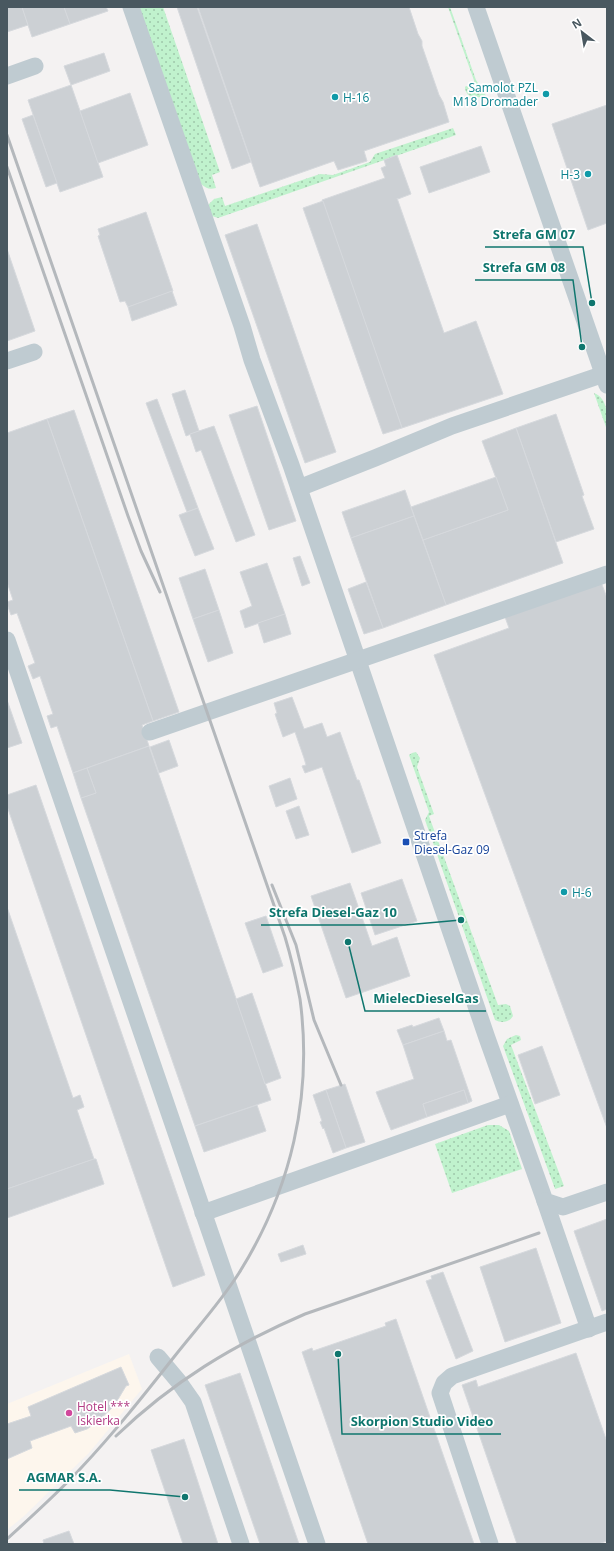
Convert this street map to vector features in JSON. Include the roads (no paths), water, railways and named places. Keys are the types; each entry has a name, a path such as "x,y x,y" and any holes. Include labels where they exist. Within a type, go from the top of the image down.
{"lane":[{"path":"131,7 240,318 252,360 299,488 588,1329"},
{"path":"299,488 452,426 606,377 476,7"},
{"path":"7,76 35,66"},
{"path":"7,361 34,352"},
{"path":"150,732 607,574"},
{"path":"7,640 317,1544"},
{"path":"203,1213 510,1104"},
{"path":"545,1201 563,1207 607,1192"},
{"path":"490,1544 440,1393 444,1383 452,1376 607,1322"},
{"path":"158,1357 179,1382 196,1409 242,1544"}],"railway":[{"path":"7,135 285,937 300,999 303,1035 303,1071 300,1106 294,1141 285,1175 272,1209 257,1241 239,1273 216,1305 105,1441 81,1468 7,1539"},
{"path":"7,167 128,516 141,551 160,592"},
{"path":"272,885 296,945 314,1020 341,1085"},
{"path":"116,1436 159,1399 204,1366 279,1326 305,1314 539,1233"}],"place":[{"name":"Samolot PZL M18 Dromader","path":"546,94"},
{"name":"H-16","path":"335,97"},
{"name":"H-3","path":"588,174"},
{"name":"Strefa GM 07","path":"592,303"},
{"name":"Strefa GM 08","path":"582,347"},
{"name":"Strefa Diesel-Gaz 09","path":"406,842"},
{"name":"H-6","path":"564,892"},
{"name":"Strefa Diesel-Gaz 10","path":"461,920"},
{"name":"MielecDieselGas","path":"348,942"},
{"name":"Skorpion Studio Video","path":"338,1354"},
{"name":"Hotel *** Iskierka","path":"69,1413"},
{"name":"AGMAR S.A.","path":"185,1497"}]}
